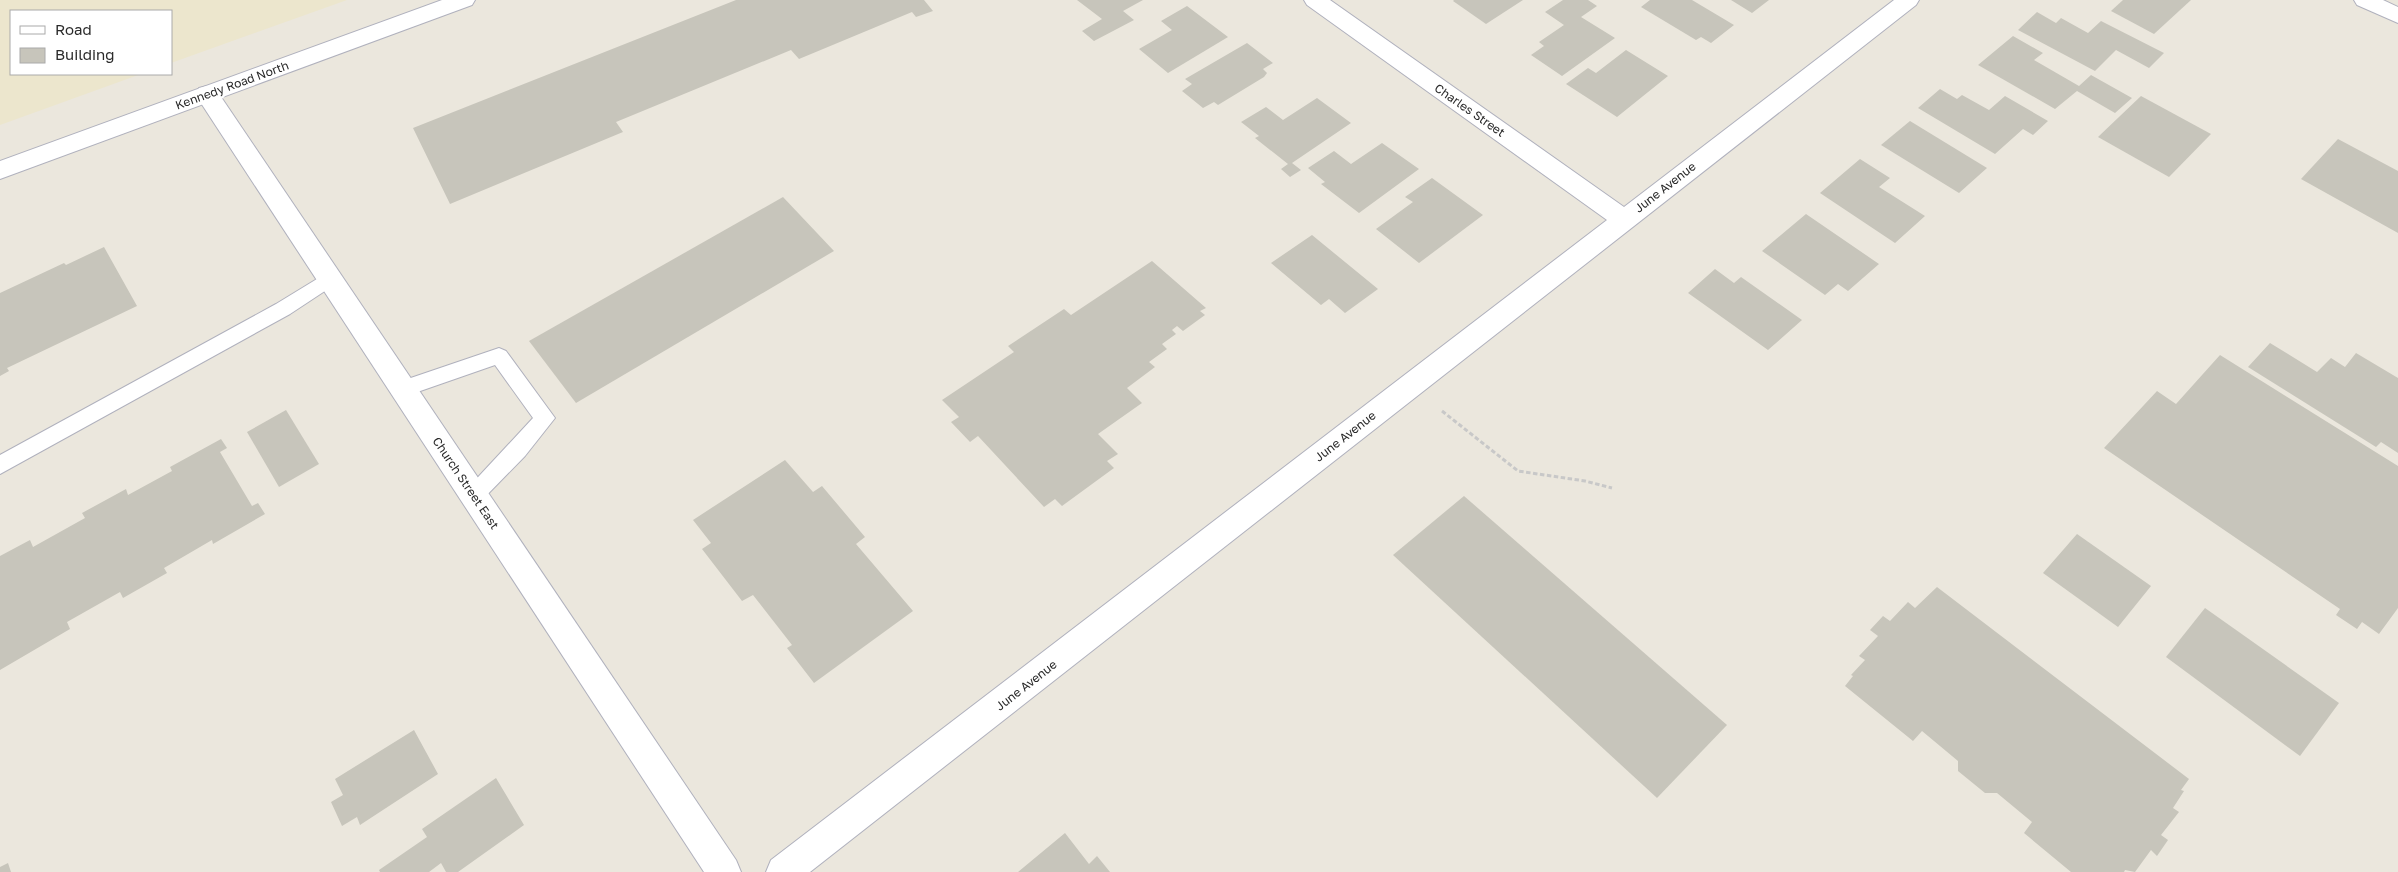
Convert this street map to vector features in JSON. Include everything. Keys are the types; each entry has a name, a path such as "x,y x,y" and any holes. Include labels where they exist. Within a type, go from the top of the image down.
{"street":[{"name":"Kennedy Road North","path":"0,170 464,0"},
{"name":"Charles Street","path":"1315,0 1624,219"},
{"name":"June Avenue","path":"783,872 1908,0"},
{"path":"2365,0 2398,16"},
{"name":"Church Street East","path":"207,94 724,872"}],"lane":[{"path":"0,465 283,309 330,278"},
{"path":"403,389 499,356 545,418 518,450 474,495"}],"path":[{"path":"1442,411 1518,470 1585,481 1612,488"}],"shaded area":[{"path":"0,0 347,0 172,63 172,10 10,10 10,75 138,75 0,125"}],"building":[{"path":"736,0 924,0 933,11 916,17 912,12 799,59 791,50 616,122 623,132 450,204 413,128"},
{"path":"1077,0 1143,0 1123,11 1134,20 1094,41 1082,31 1102,19"},
{"path":"1454,0 1523,0 1486,24"},
{"path":"1563,0 1588,0 1597,6 1581,17 1615,38 1562,76 1531,55 1544,46 1539,42 1564,25 1545,12"},
{"path":"1650,0 1692,0 1734,25 1711,43 1701,37 1696,40 1641,7"},
{"path":"1731,0 1769,0 1752,13"},
{"path":"2123,0 2191,0 2154,34 2111,11"},
{"path":"1187,6 1228,37 1168,73 1139,49 1172,30 1161,21"},
{"path":"2037,12 2056,23 2061,18 2088,33 2101,21 2164,53 2149,68 2116,50 2095,71 2018,30"},
{"path":"2013,36 2043,53 2034,60 2079,86 2091,75 2132,98 2115,113 2077,91 2055,109 1978,65"},
{"path":"1247,43 1273,63 1263,69 1267,73 1264,77 1218,105 1214,102 1203,108 1182,91 1192,84 1185,79"},
{"path":"1626,50 1668,76 1617,117 1566,84 1588,68 1596,73"},
{"path":"1940,89 1957,99 1962,95 1989,110 2005,96 2048,121 2033,135 2023,129 1995,154 1918,108"},
{"path":"2141,96 2211,134 2169,177 2098,137"},
{"path":"1317,98 1351,123 1292,163 1301,170 1290,177 1281,169 1288,164 1255,138 1259,136 1241,122 1266,107 1283,120"},
{"path":"1910,121 1987,168 1959,193 1881,145"},
{"path":"2338,139 2398,171 2398,233 2301,179"},
{"path":"1382,143 1419,169 1359,213 1321,184 1325,182 1308,168 1334,151 1351,164"},
{"path":"1860,159 1890,178 1879,187 1925,216 1895,243 1820,193"},
{"path":"1432,178 1483,215 1419,263 1376,229 1413,202 1405,197"},
{"path":"783,197 834,251 576,403 529,341"},
{"path":"1806,214 1879,264 1848,291 1838,284 1825,295 1762,251"},
{"path":"1312,235 1378,289 1345,313 1329,299 1321,305 1271,263"},
{"path":"104,247 137,306 7,368 9,371 0,376 0,293 64,263 66,265"},
{"path":"1152,261 1206,308 1200,311 1205,315 1183,331 1177,326 1172,330 1176,334 1162,344 1167,349 1149,362 1155,367 1127,388 1142,403 1098,434 1118,454 1107,461 1114,468 1062,506 1055,499 1044,507 978,436 970,442 951,422 959,417 942,400 1014,352 1008,346 1064,309 1071,315"},
{"path":"1715,269 1734,283 1741,277 1802,320 1768,350 1688,293"},
{"path":"2270,343 2317,372 2331,358 2345,367 2356,353 2398,378 2398,453 2381,442 2376,447 2248,367"},
{"path":"2220,355 2398,466 2398,608 2379,634 2362,622 2357,629 2336,615 2340,609 2104,448 2157,391 2176,404"},
{"path":"286,410 319,464 279,487 247,432"},
{"path":"221,439 227,448 220,452 252,506 258,503 265,514 213,544 212,540 164,568 167,573 123,598 120,592 67,622 70,629 0,670 0,556 30,540 33,547 85,518 82,513 126,489 128,495 172,471 170,467"},
{"path":"785,460 813,492 822,486 865,537 856,544 913,611 814,683 787,648 792,645 753,595 742,601 702,549 711,543 693,520"},
{"path":"1464,496 1727,725 1657,798 1393,555"},
{"path":"2077,534 2151,586 2118,627 2043,573"},
{"path":"1937,587 2189,779 2181,790 2184,791 2173,808 2179,812 2161,835 2168,840 2157,856 2151,850 2135,872 2125,870 2124,872 2071,872 2024,833 2032,822 1997,793 1985,793 1958,771 1958,761 1922,731 1913,741 1845,686 1853,676 1851,675 1865,660 1859,656 1878,636 1870,630 1883,616 1890,621 1908,602 1915,608"},
{"path":"2205,608 2339,703 2300,756 2166,657"},
{"path":"414,730 438,774 360,825 357,817 342,826 331,802 343,795 335,779"},
{"path":"496,778 524,825 458,872 446,872 441,863 429,872 380,872 379,870 427,837 422,829"},
{"path":"1065,833 1089,864 1097,856 1110,872 1018,872"},
{"path":"8,863 11,872 0,872 0,867"}]}
